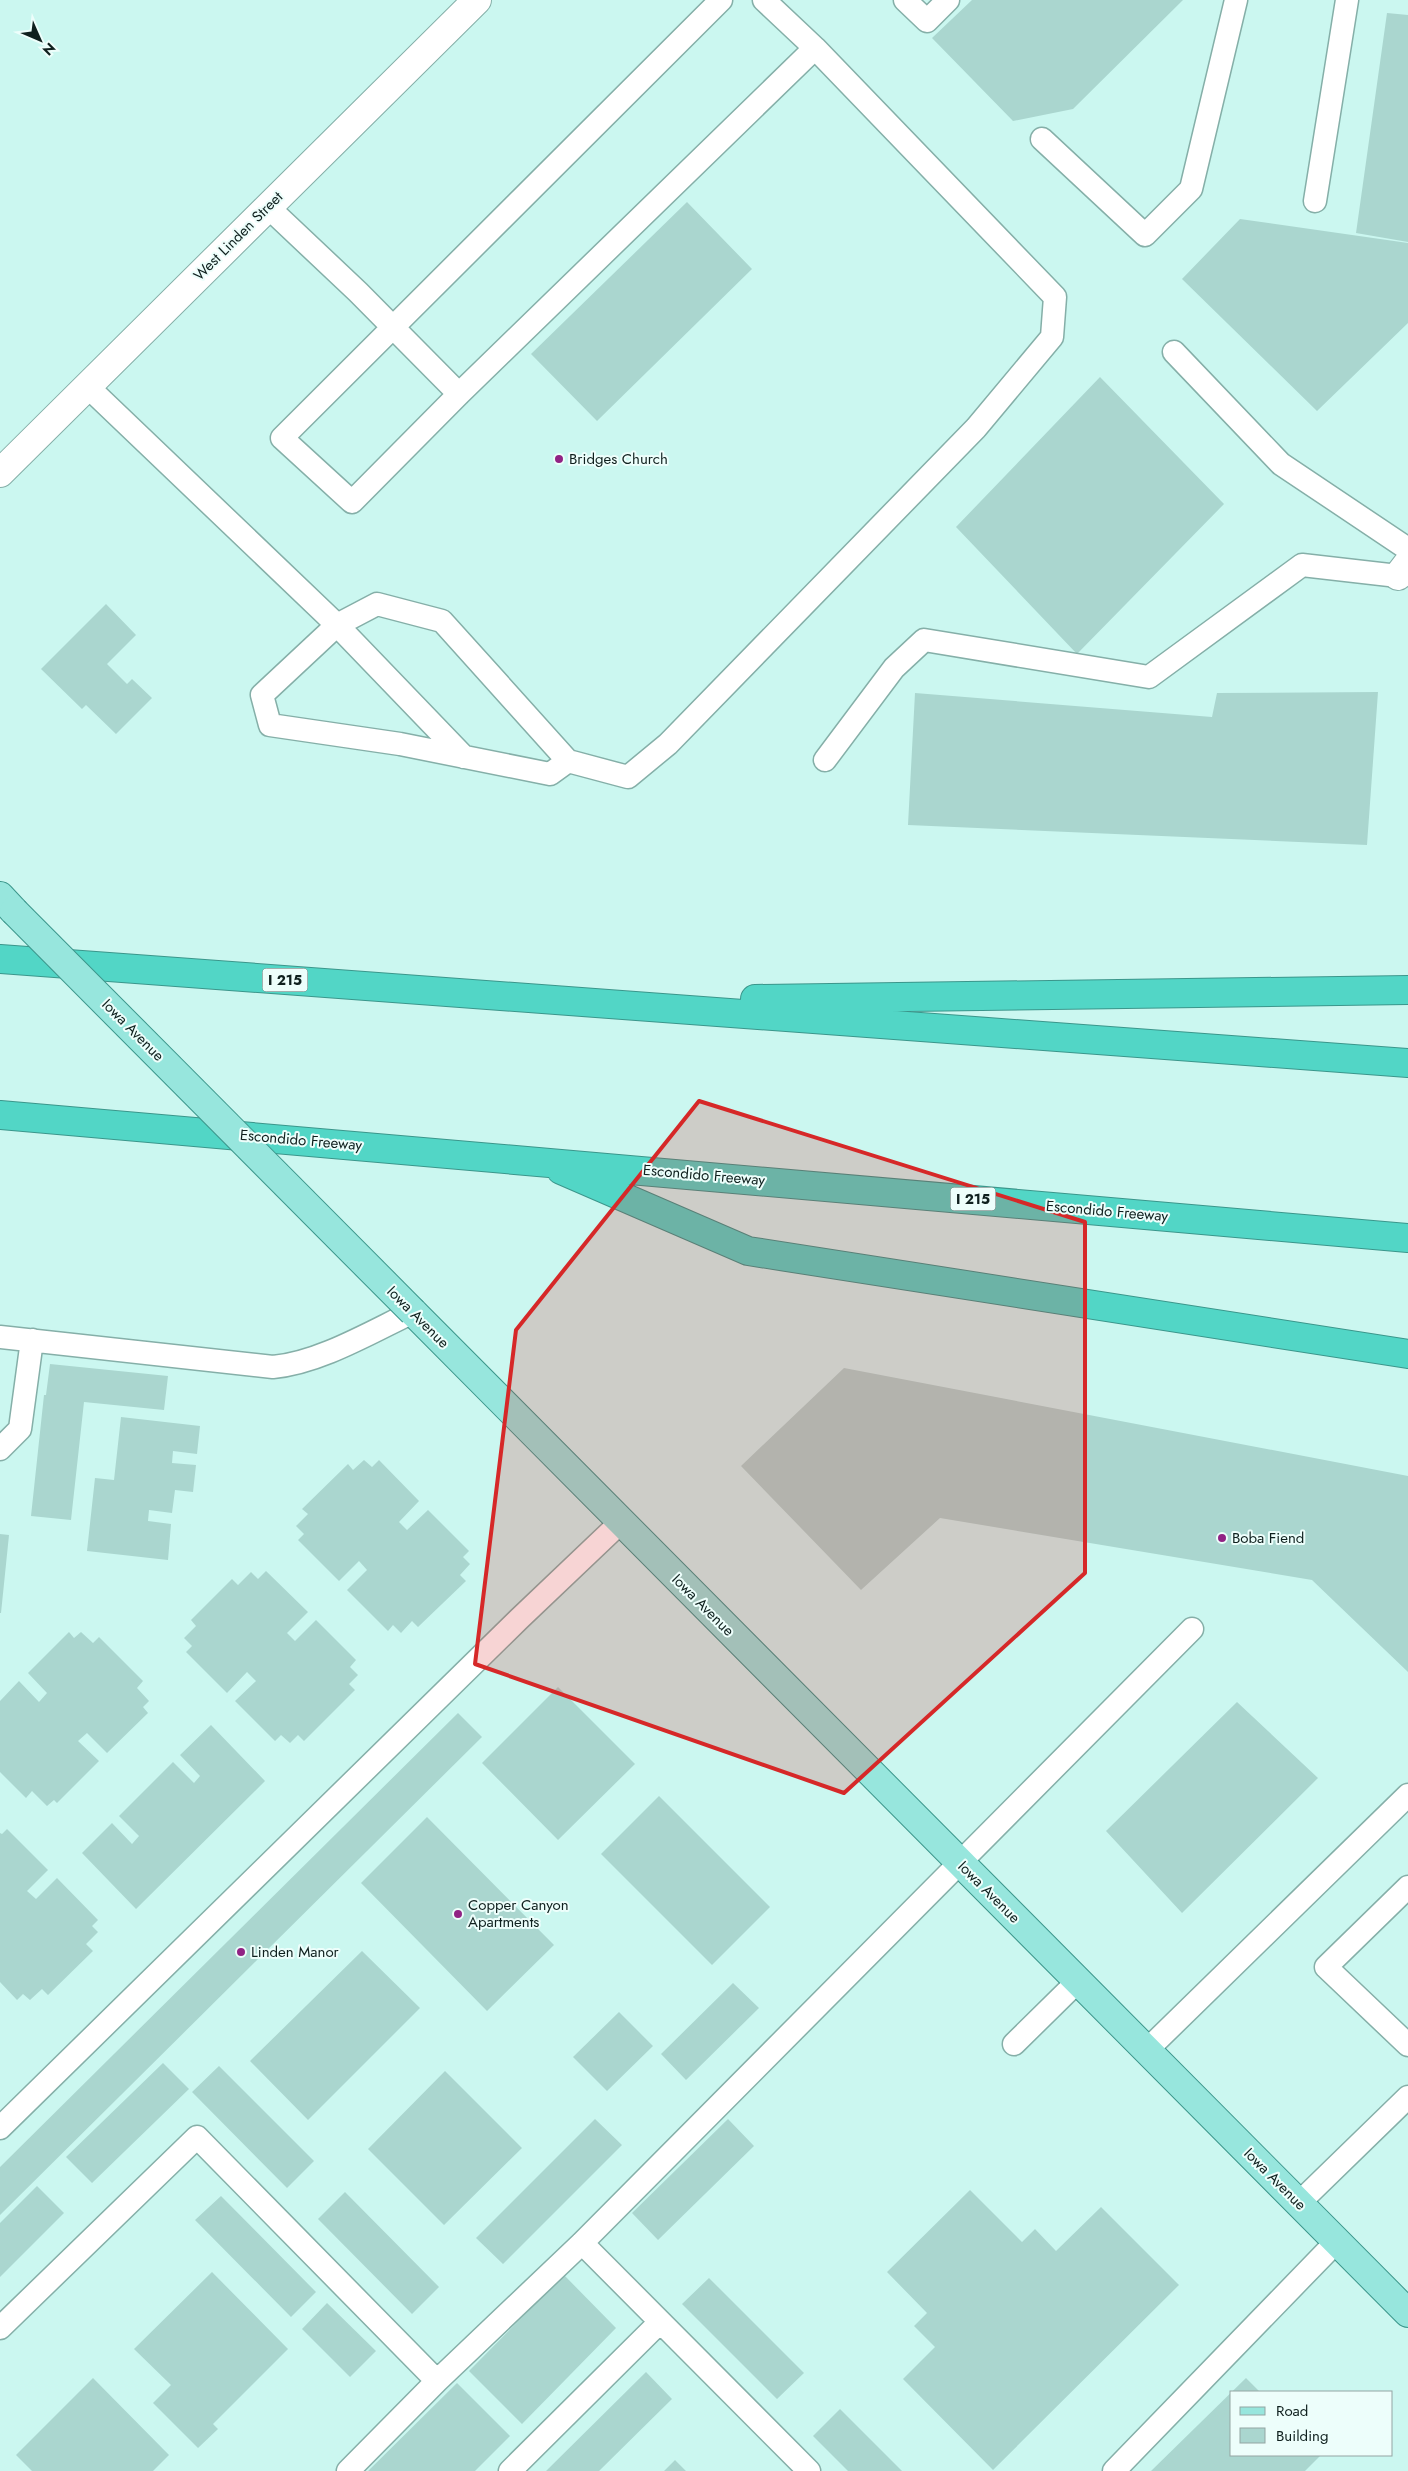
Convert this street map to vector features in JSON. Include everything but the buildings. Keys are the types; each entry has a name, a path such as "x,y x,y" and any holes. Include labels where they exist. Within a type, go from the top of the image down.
{"highway":[{"name":"I 215","path":"0,959 1408,1063"},
{"path":"570,1001 1408,990"},
{"name":"Escondido Freeway","path":"0,1114 1408,1238"},
{"path":"539,1161 748,1251 1408,1354"}],"main road":[{"name":"West Linden Street","path":"0,473 477,0"},
{"name":"Iowa Avenue","path":"0,896 1408,2312"}],"lane":[{"path":"721,0 392,326 282,438 352,502 459,394 815,48"},
{"path":"568,761 550,774 400,744 270,725 262,694 337,625 377,604 442,621 568,761 628,777 668,744 976,428 1052,338 1055,297 815,48 764,0"},
{"path":"905,0 927,21 948,0"},
{"path":"1042,140 1144,235 1192,189 1236,0"},
{"path":"1315,201 1347,0"},
{"path":"268,207 392,326 459,394"},
{"path":"1174,352 1281,464 1408,549"},
{"path":"87,386 337,625 464,757"},
{"path":"825,760 894,668 924,640 1149,678 1302,565 1403,570"},
{"path":"0,1336 273,1367 291,1366 341,1346 413,1312"},
{"path":"0,1449 20,1429 32,1340"},
{"path":"0,2128 519,1619 621,1522"},
{"path":"348,2471 437,2381 582,2243 1192,1629"},
{"path":"1147,2050 1408,1795"},
{"path":"1408,1886 1326,1967 1408,2045"},
{"path":"1014,2044 1078,1981"},
{"path":"1299,2203 1408,2097"},
{"path":"0,2328 197,2136 437,2381"},
{"path":"1114,2471 1337,2241"},
{"path":"582,2243 809,2471"},
{"path":"510,2471 660,2322"}],"highlighted area":[{"path":"699,1101 1085,1222 1085,1573 844,1793 475,1664 516,1330"}],"place":[{"name":"Bridges Church","path":"559,459"},
{"name":"Boba Fiend","path":"1222,1538"},
{"name":"Copper Canyon Apartments","path":"458,1914"},
{"name":"Linden Manor","path":"241,1952"}]}
